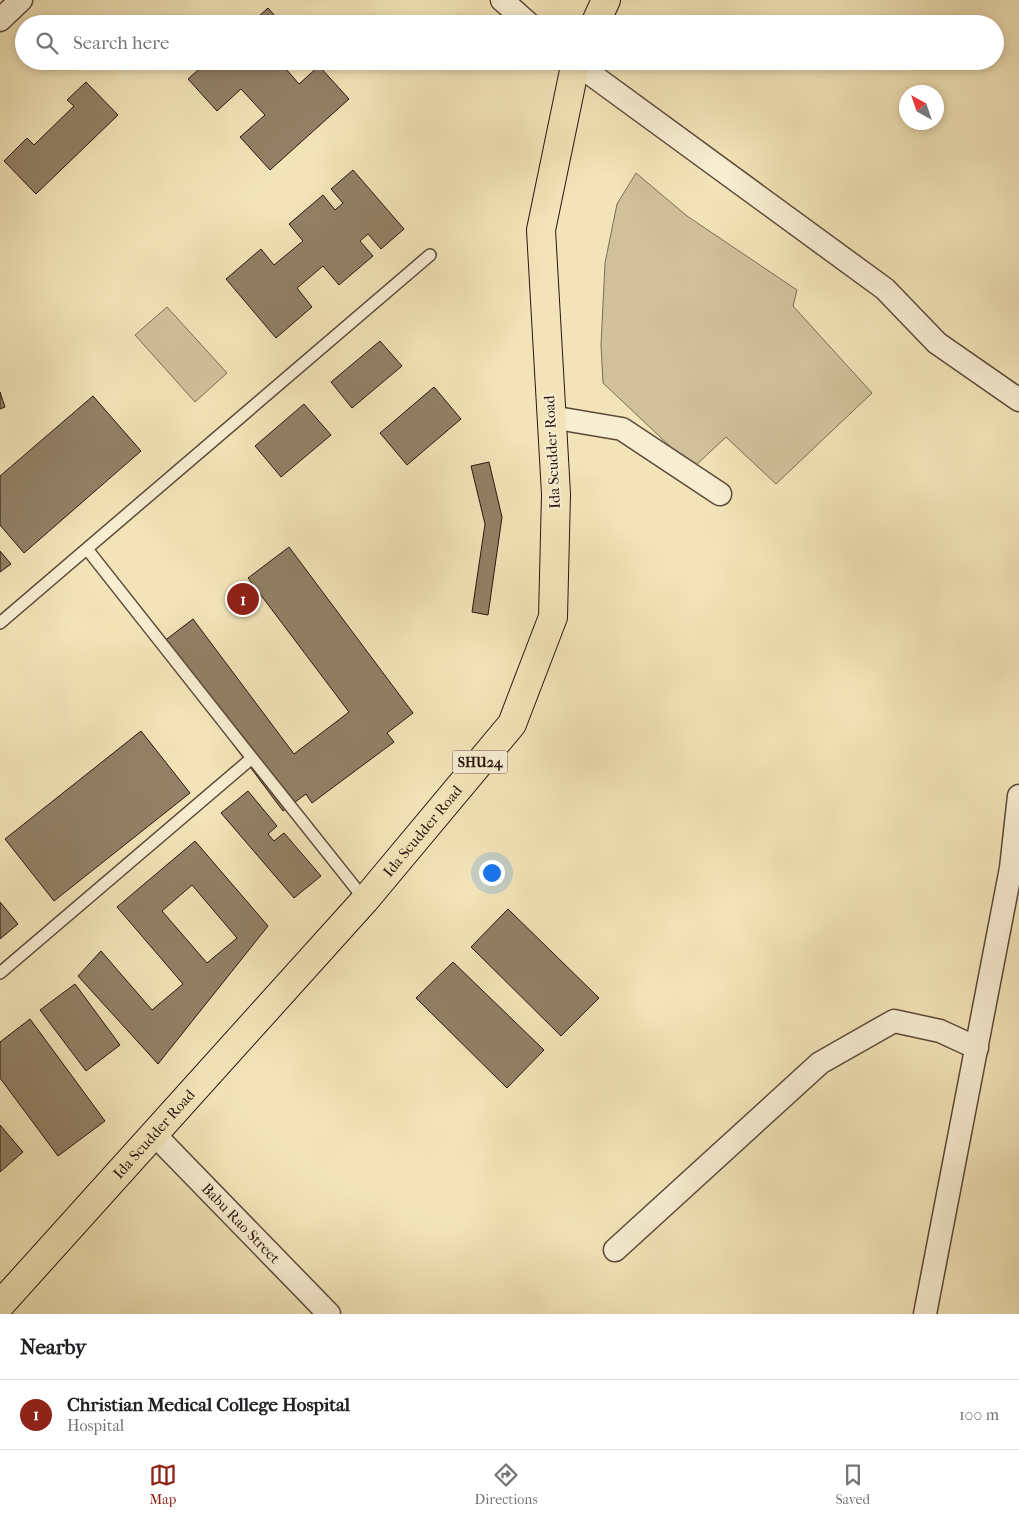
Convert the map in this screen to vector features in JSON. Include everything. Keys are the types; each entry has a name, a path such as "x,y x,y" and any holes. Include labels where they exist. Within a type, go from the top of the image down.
{"main road":[{"path":"598,15 606,0"},
{"name":"Ida Scudder Road","path":"0,1305 365,900 512,724 552,617 556,494 541,230 573,70"}],"street":[{"path":"0,20 22,0"},
{"path":"502,0 519,15"},
{"path":"586,70 886,288 937,343 1019,400"},
{"path":"551,417 622,429 720,494"},
{"path":"926,1314 1011,868 1019,796"},
{"path":"615,1250 820,1063 894,1021 940,1031 977,1048"},
{"name":"Babu Rao Street","path":"153,1134 328,1314"}],"lane":[{"path":"0,623 430,255"},
{"path":"87,549 365,900"},
{"path":"0,973 252,758"}],"shaded area":[{"path":"636,173 687,216 797,290 793,306 872,393 776,484 726,437 693,468 603,383 601,345 605,263 617,204"},
{"path":"167,307 227,373 195,402 135,335"}],"building":[{"path":"268,8 274,15 260,15"},
{"path":"198,70 287,70 299,84 315,70 323,70 349,99 270,170 240,137 265,115 241,89 217,111 188,79"},
{"path":"86,82 118,115 36,194 4,161 27,138 34,145 74,106 67,100"},
{"path":"353,170 404,229 381,249 368,234 360,241 373,256 339,285 323,266 297,288 312,307 276,338 226,279 261,249 274,265 303,241 289,224 323,195 335,210 343,203 331,189"},
{"path":"380,341 402,366 352,408 331,382"},
{"path":"434,387 461,419 407,465 380,433"},
{"path":"0,392 5,407 0,409"},
{"path":"93,396 141,451 24,553 0,525 0,476"},
{"path":"304,404 331,435 281,477 255,446"},
{"path":"489,462 502,517 488,615 472,612 485,524 471,466"},
{"path":"289,547 413,713 387,733 394,742 312,803 306,794 283,811 159,645 193,619 294,754 349,712 248,578"},
{"path":"0,551 11,564 0,572"},
{"path":"141,731 190,793 54,901 5,839"},
{"path":"248,791 277,826 268,834 274,841 284,833 321,876 294,898 221,813"},
{"path":"195,841 268,926 158,1064 78,976 101,951 152,1010 183,984 117,907","holes":["192,885 237,938 207,963 162,911"]},
{"path":"0,902 18,924 0,939"},
{"path":"508,909 599,998 561,1036 471,947"},
{"path":"453,962 544,1050 507,1088 416,998"},
{"path":"75,984 120,1045 86,1071 40,1010"},
{"path":"30,1019 105,1121 58,1156 0,1078 0,1042"},
{"path":"0,1125 23,1152 0,1172"}],"place":[{"name":"Christian Medical College Hospital","path":"243,599"}]}
